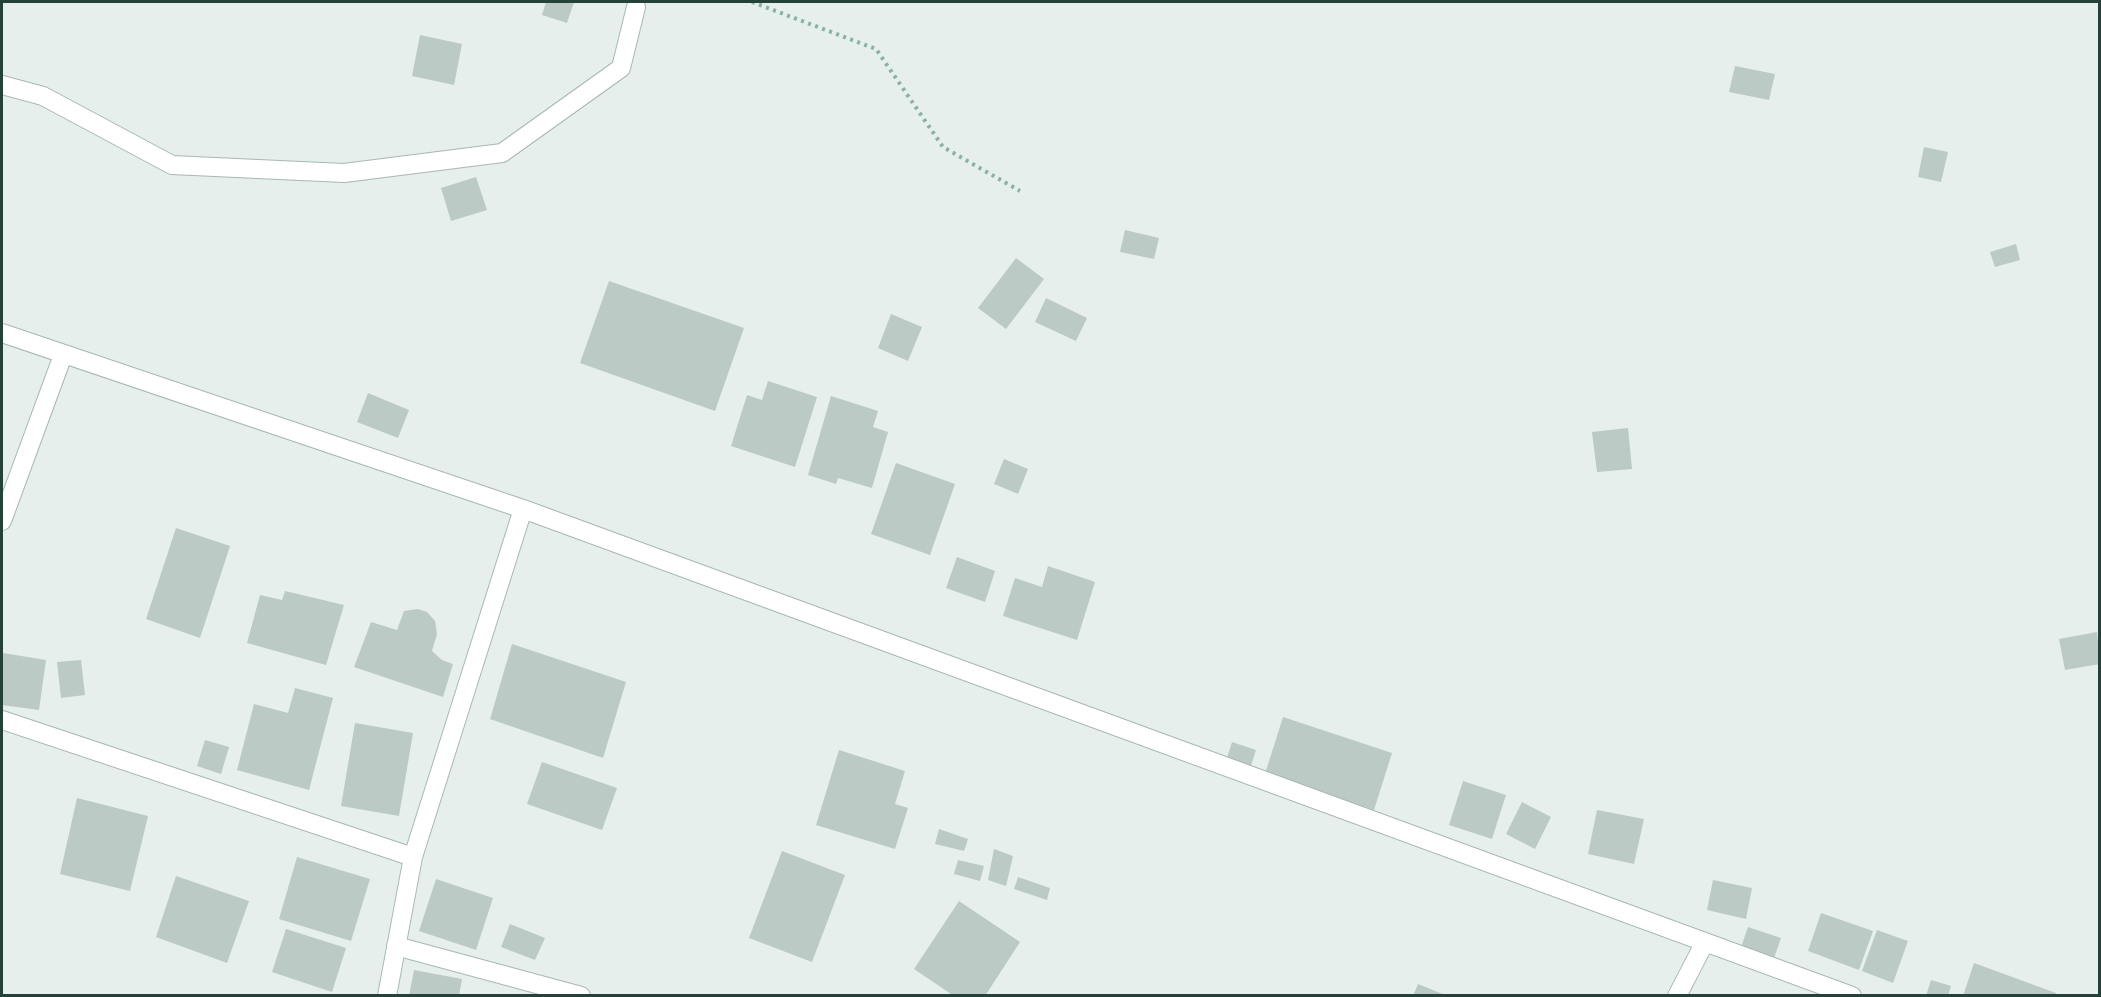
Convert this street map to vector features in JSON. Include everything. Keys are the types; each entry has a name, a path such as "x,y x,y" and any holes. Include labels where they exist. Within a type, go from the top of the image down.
{"street":[{"path":"2,85 43,96 172,165 344,173 502,153 621,68 636,7"},
{"path":"2,333 523,509 1852,996"},
{"path":"2,521 63,355"},
{"path":"387,996 413,856 523,509"},
{"path":"2,720 413,856"},
{"path":"1677,996 1705,942"},
{"path":"396,946 581,996"}],"path":[{"path":"752,2 876,49 944,147 1020,191"}],"building":[{"path":"546,2 574,2 567,23 542,15"},
{"path":"420,35 462,44 454,85 412,76"},
{"path":"1735,66 1775,74 1769,100 1729,92"},
{"path":"1924,147 1948,152 1941,182 1918,177"},
{"path":"476,177 487,210 451,221 441,188"},
{"path":"1125,230 1159,238 1154,259 1120,252"},
{"path":"2016,244 2020,260 1995,267 1990,252"},
{"path":"1016,258 1044,279 1006,329 978,308"},
{"path":"609,281 744,328 715,411 580,363"},
{"path":"1046,298 1087,318 1076,341 1035,322"},
{"path":"891,314 922,327 908,361 878,348"},
{"path":"768,381 817,397 795,467 731,446 747,395 762,400"},
{"path":"368,393 409,410 398,438 357,422"},
{"path":"831,396 878,411 873,427 888,432 872,488 838,478 836,484 808,475"},
{"path":"1628,428 1632,469 1597,472 1592,432"},
{"path":"1004,459 1028,469 1018,494 994,484"},
{"path":"896,463 955,484 930,555 871,534"},
{"path":"176,528 230,546 200,638 146,619"},
{"path":"957,557 995,571 985,602 946,588"},
{"path":"1048,566 1095,582 1077,640 1003,616 1015,578 1042,587"},
{"path":"285,591 344,605 326,665 247,643 260,595 282,600"},
{"path":"418,609 427,612 435,621 437,634 432,651 442,660 453,664 443,697 354,667 371,622 397,630 404,611"},
{"path":"2097,632 2100,664 2065,670 2059,639"},
{"path":"512,644 626,682 603,758 490,719"},
{"path":"3,653 46,660 39,710 2,705"},
{"path":"81,660 85,695 61,698 57,662"},
{"path":"295,688 333,698 309,790 237,770 254,704 288,713"},
{"path":"1283,717 1392,753 1374,810 1265,774"},
{"path":"355,723 413,733 399,816 341,806"},
{"path":"205,740 229,747 221,774 197,766"},
{"path":"1232,742 1256,750 1248,775 1224,767"},
{"path":"839,750 905,771 895,804 908,808 895,849 816,825"},
{"path":"542,762 617,788 602,830 527,804"},
{"path":"1463,781 1506,795 1492,839 1449,825"},
{"path":"77,798 148,816 130,891 60,874"},
{"path":"1522,802 1551,817 1535,849 1506,834"},
{"path":"1597,810 1644,819 1634,864 1588,854"},
{"path":"939,829 968,839 964,851 935,844"},
{"path":"994,849 1013,856 1006,886 988,880"},
{"path":"782,851 845,875 812,962 749,938"},
{"path":"297,857 370,879 351,941 279,919"},
{"path":"958,860 984,866 980,881 954,874"},
{"path":"176,876 249,901 227,963 156,937"},
{"path":"1018,877 1050,888 1047,900 1014,889"},
{"path":"436,879 493,898 476,950 419,931"},
{"path":"1713,880 1752,888 1746,919 1707,910"},
{"path":"959,901 1020,942 985,996 954,996 914,969"},
{"path":"1821,913 1873,931 1859,970 1808,951"},
{"path":"510,924 545,938 535,960 501,947"},
{"path":"1748,927 1781,938 1772,964 1739,953"},
{"path":"286,929 346,948 332,992 272,972"},
{"path":"1877,930 1908,941 1893,983 1862,971"},
{"path":"1974,963 2056,993 2055,996 1963,996"},
{"path":"414,970 462,979 459,996 409,996"},
{"path":"1931,980 1951,986 1948,996 1926,996"},
{"path":"1418,984 1445,995 1445,996 1413,996"}]}
